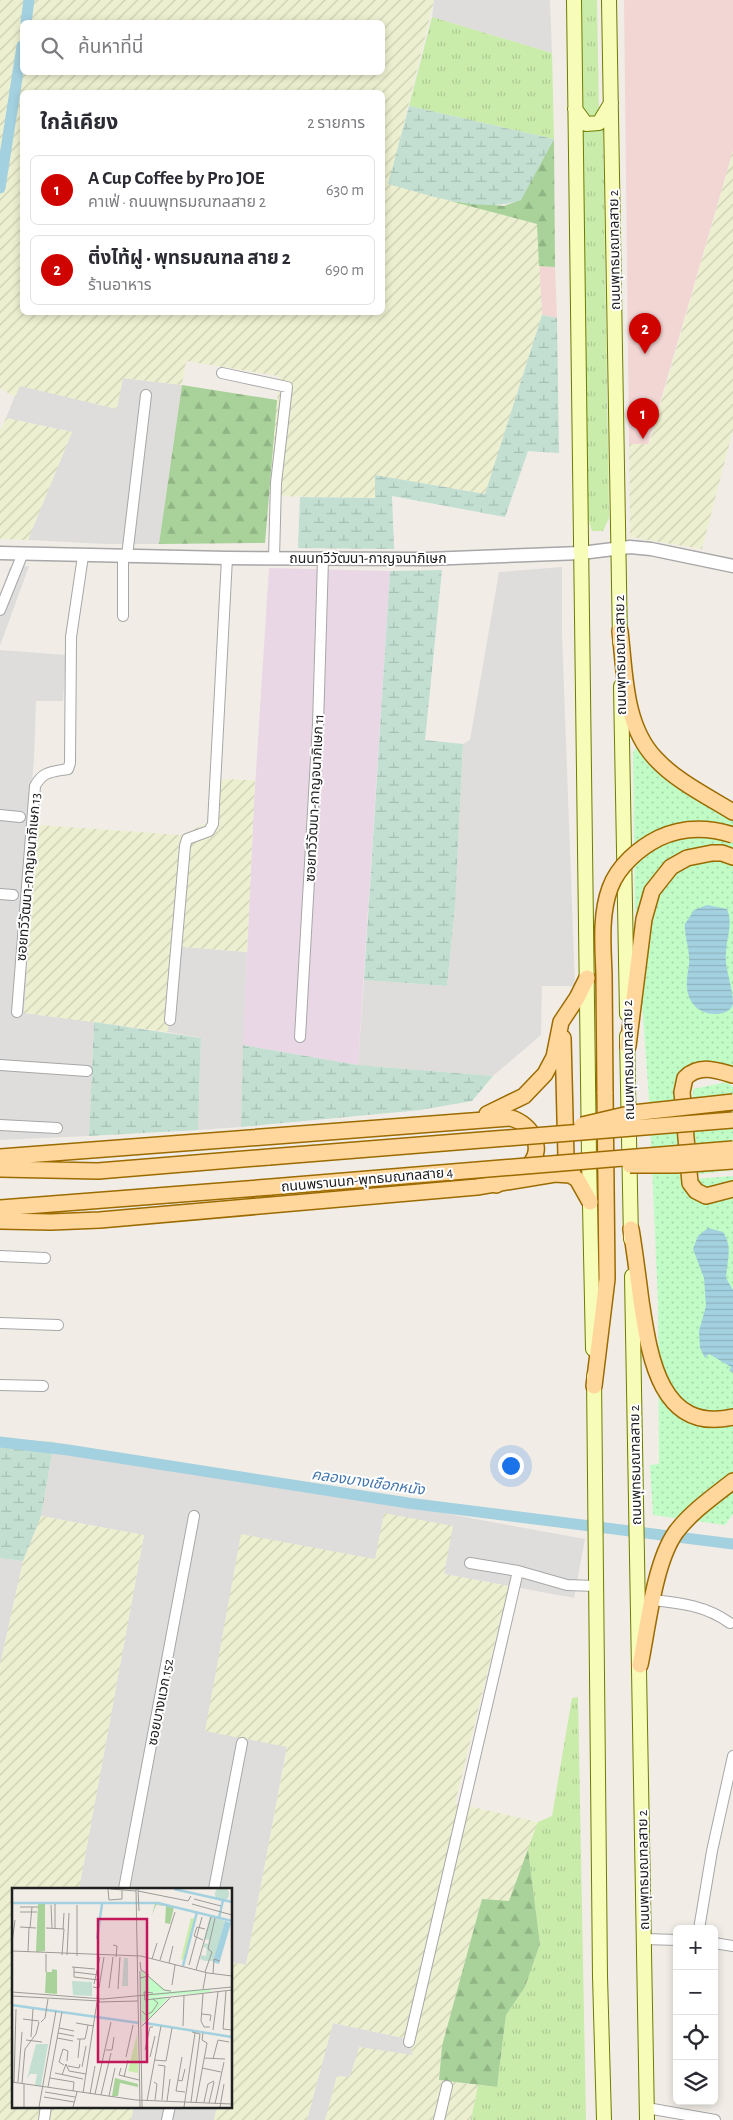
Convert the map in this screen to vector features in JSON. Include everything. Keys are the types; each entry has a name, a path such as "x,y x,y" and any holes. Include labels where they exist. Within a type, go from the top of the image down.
{"main road":[{"path":"574,0 586,978 596,1490 595,1538 604,2120"},
{"name":"ถนนพุทธมณฑลสาย 2","path":"609,0 647,2114"},
{"path":"574,109 586,124 592,125 599,122 611,102"},
{"path":"620,631 628,699 636,727 644,744 654,757 674,775 733,812"},
{"path":"594,1386 604,1308 607,1260 603,922 610,886 617,873 640,849 668,834 695,828 733,835"},
{"path":"628,1046 644,918 652,891 664,873 679,862 708,853 722,853 733,857"},
{"path":"452,1122 493,1113 516,1102 532,1089 551,1062 562,1022 577,998 586,978"},
{"path":"562,1022 566,1157 574,1178 581,1184 590,1202"},
{"path":"733,1075 714,1070 696,1070 685,1078 682,1092 692,1188 706,1196 733,1189"},
{"path":"550,1134 633,1113 733,1102"},
{"path":"0,1157 511,1118 521,1122 530,1130 535,1145 532,1162 518,1174 496,1184"},
{"path":"0,1169 98,1171 733,1120"},
{"name":"ถนนพรานนก-พุทธมณฑลสาย 4","path":"0,1208 733,1149"},
{"path":"585,1161 631,1166 733,1161"},
{"path":"676,1165 733,1170"},
{"path":"0,1221 51,1222 100,1220 496,1184 555,1174 574,1178"},
{"path":"631,1229 647,1338 659,1381 672,1399 688,1412 712,1419 733,1417"},
{"path":"640,1665 665,1553 680,1527 733,1480"}],"street":[{"path":"222,373 287,387 276,483 274,558"},
{"path":"123,616 125,556 146,395"},
{"name":"ถนนทวีวัฒนา-กาญจนาภิเษก","path":"0,552 83,556 427,559 581,553 618,548 650,549 733,566"},
{"path":"0,610 23,554"},
{"name":"ซอยทวีวัฒนา-กาญจนาภิเษก 13","path":"17,1012 35,786 40,777 46,772 68,770 70,763 72,637 83,556"},
{"path":"170,1020 185,846 187,840 209,831 213,824 227,558"},
{"name":"ซอยทวีวัฒนา-กาญจนาภิเษก 11","path":"300,1037 318,724 323,559"},
{"path":"0,815 20,817"},
{"path":"0,894 13,895"},
{"path":"0,1065 87,1071"},
{"path":"0,1125 57,1128"},
{"path":"0,1256 45,1258"},
{"path":"0,1323 58,1326"},
{"path":"0,1385 43,1386"},
{"name":"ซอยบางแวก 152","path":"124,1888 194,1516"},
{"path":"470,1563 518,1571 567,1585 596,1586"},
{"path":"408,2042 518,1571"},
{"path":"653,1600 693,1605 718,1615 730,1623"},
{"path":"214,1888 242,1743"},
{"path":"700,1925 712,1851 733,1756"},
{"path":"645,1939 673,1940"},
{"path":"718,1944 733,1946"},
{"path":"439,2120 447,2086"},
{"path":"647,2114 715,2120"}],"shaded area":[{"path":"434,0 550,0 552,53 432,17"},
{"path":"624,0 733,0 733,151 648,444 629,444"},
{"path":"539,266 555,267 557,318 542,315"},
{"path":"122,378 182,385 159,544 105,544 28,540 72,432 6,418 19,385 117,409"},
{"path":"29,566 0,646 0,594 10,567"},
{"path":"562,567 562,633 575,986 542,986 541,1035 493,1076 358,1065 364,980 447,986 455,907 463,744 470,740 499,572"},
{"path":"269,568 390,571 358,1065 243,1045 254,802"},
{"path":"0,650 66,655 63,701 36,701 34,759 16,971 27,972 24,1013 94,1022 89,1136 0,1140"},
{"path":"172,946 247,952 241,1127 198,1130 201,1038 168,1032"},
{"path":"54,1442 585,1539 574,1598 444,1574 452,1526 375,1559 287,1746 246,1965 232,1962 232,1888 79,1888 144,1535 41,1516"},
{"path":"0,1558 23,1561 0,1665"},
{"path":"333,2023 408,2039 413,2055 350,2077 337,2077 325,2120 307,2120"},
{"path":"134,2108 217,2108 214,2120 131,2120"}],"green space":[{"path":"0,0 434,0 389,184 537,224 542,315 485,494 375,475 375,498 269,496 279,376 186,361 182,385 123,378 117,409 20,386 15,397 0,388"},
{"path":"581,0 597,0 599,112 596,117 590,119 583,111"},
{"path":"432,17 552,53 554,139 409,106"},
{"path":"409,106 554,139 521,200 505,204 488,205 437,198 388,184"},
{"path":"582,127 603,128 609,518 603,531 592,531 588,517"},
{"path":"554,139 555,267 539,266 537,224 450,201 504,206 520,200"},
{"path":"733,151 733,430 702,549 630,537 629,444 649,444"},
{"path":"542,315 557,318 559,453 528,451 505,517 392,496 394,549 298,548 300,497 375,498 375,475 485,494"},
{"path":"182,385 277,400 265,543 159,544"},
{"path":"6,418 72,432 28,540 0,539 0,430"},
{"path":"442,570 425,740 463,744 455,907 447,986 364,980 390,571"},
{"path":"638,746 646,758 668,779 733,821 733,1068 700,1062 686,1070 676,1086 681,1180 733,1176 733,1514 725,1525 653,1515 650,1465 659,1464 658,1303 649,1100 635,903 633,752"},
{"path":"210,779 255,780 247,952 172,946 168,1032 24,1013 38,825 181,835 207,823"},
{"path":"94,1022 201,1038 198,1130 89,1136"},
{"path":"243,1045 358,1065 493,1076 472,1101 420,1110 241,1127"},
{"path":"727,1082 733,1087 733,1170 693,1175 693,1089"},
{"path":"0,1438 54,1442 41,1516 23,1561 0,1558"},
{"path":"384,1513 453,1526 444,1574 509,1586 455,1803 538,1822 509,1902 482,1899 442,2046 439,2080 478,2085 471,2120 325,2120 337,2076 350,2077 359,2047 413,2055 408,2039 333,2023 307,2120 214,2120 217,2108 232,2108 232,1962 246,1965 287,1747 205,1731 241,1534 375,1559"},
{"path":"41,1516 144,1535 79,1888 12,1888 12,2108 134,2108 131,2120 0,2120 0,1665 23,1561"},
{"path":"578,1697 586,2120 471,2120 478,2085 497,2087 506,2015 525,1987 540,1944 528,1849 538,1822 552,1816 572,1698"},
{"path":"528,1849 540,1944 525,1987 506,2015 497,2087 439,2080 442,2046 482,1899 509,1901"}],"water":[{"path":"707,905 727,909 730,919 726,958 733,1004 729,1010 718,1014 704,1012 694,1005 687,988 689,961 685,924 694,910"},
{"path":"708,1228 723,1232 729,1248 726,1278 733,1290 733,1372 729,1371 731,1367 709,1354 705,1358 700,1348 699,1331 706,1306 704,1278 693,1249 698,1236"}],"waterway":[{"path":"26,20 29,0"},
{"path":"0,188 20,59"},
{"name":"คลองบางเชือกหนัง","path":"0,1442 68,1450 408,1503 733,1544"}],"place":[{"name":"ติ่งไท้ฝู • พุทธมณฑล สาย 2","path":"645,354"},
{"name":"A Cup Coffee by Pro JOE","path":"643,439"}]}
